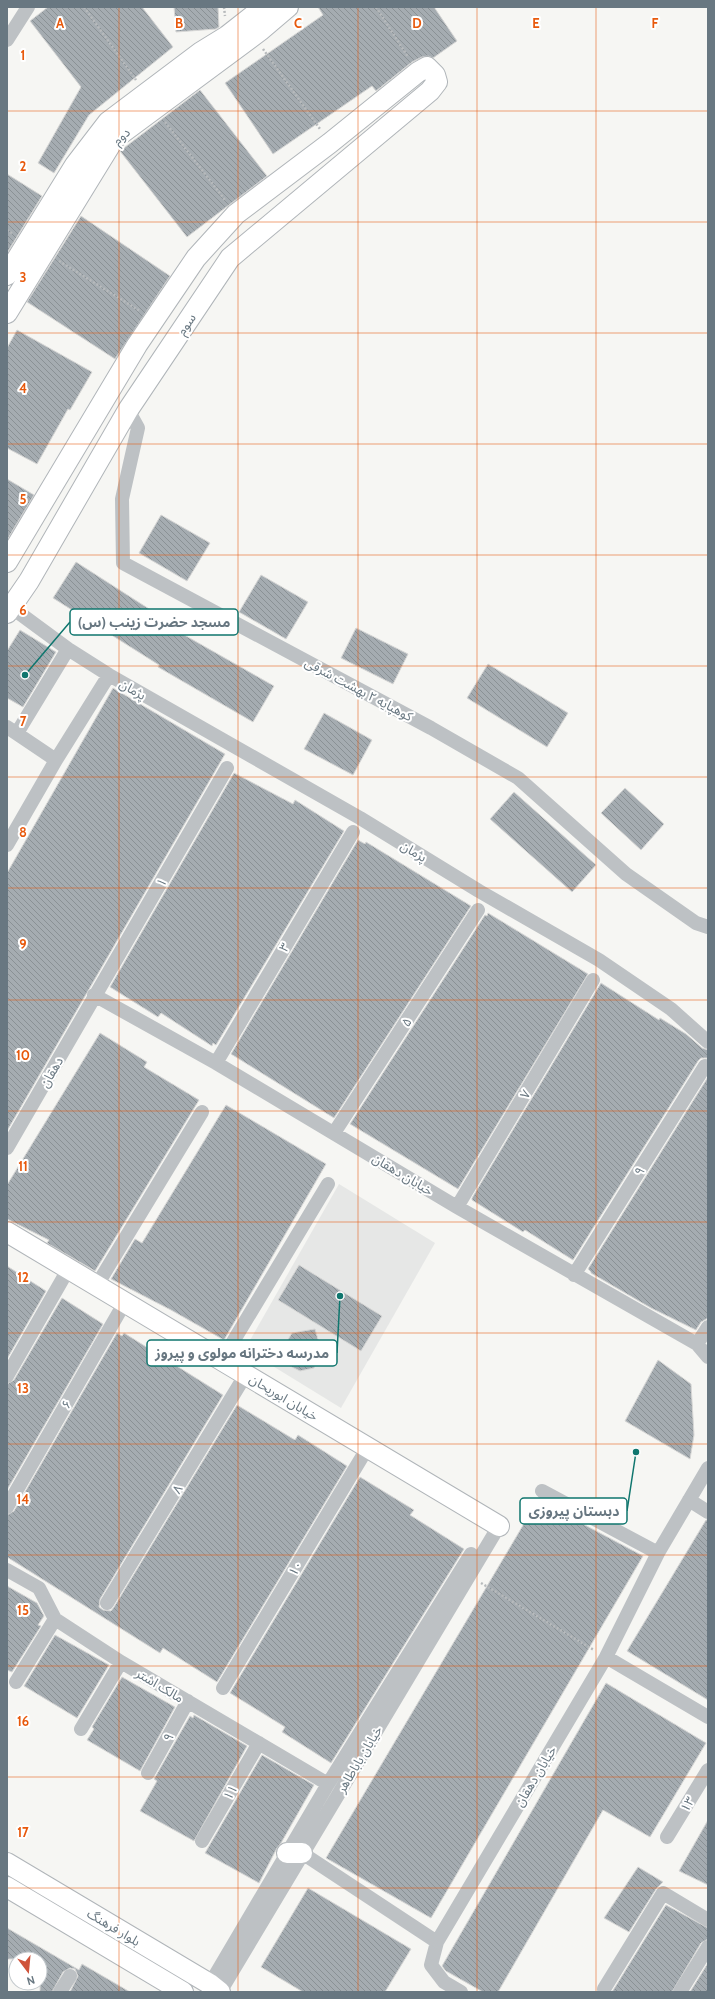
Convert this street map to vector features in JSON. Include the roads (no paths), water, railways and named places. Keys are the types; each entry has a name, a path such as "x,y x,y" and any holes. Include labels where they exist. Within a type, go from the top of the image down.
{"street":[{"path":"7,40 28,7"},
{"name":"دوم","path":"7,313 114,139 150,101 201,52 227,36 264,7"},
{"name":"دوم","path":"7,275 75,165 108,122 150,101 253,35 288,7"},
{"name":"سوم","path":"7,562 154,320 196,258 236,214 330,143 418,72 427,67 435,75 436,85 430,91 230,258 128,410 29,581 9,610"},
{"name":"کوهپایه ۲ بهشت شرقی","path":"128,410 138,428 122,499 123,563 431,728 518,778 626,874 696,923 708,927"},
{"name":"پژمان","path":"9,610 109,675 360,818 599,960 671,1009 708,1042"},
{"path":"56,760 12,730 68,649"},
{"name":"پژمان","path":"7,844 56,760 109,675"},
{"name":"۱","path":"94,996 227,768"},
{"name":"۳","path":"216,1063 353,832"},
{"name":"۵","path":"334,1133 478,910"},
{"name":"۷","path":"457,1207 593,980"},
{"name":"خیابان دهقان","path":"94,996 216,1063 457,1207 697,1344 708,1357"},
{"name":"دهقان","path":"7,1148 94,996"},
{"name":"۹","path":"574,1275 705,1066"},
{"path":"97,1285 202,1112"},
{"path":"222,1360 328,1184"},
{"name":"خیابان ابوریحان","path":"9,1238 68,1268 97,1285 495,1524"},
{"path":"7,1376 68,1268"},
{"name":"۶","path":"7,1507 125,1302"},
{"path":"697,1344 708,1327"},
{"name":"۸","path":"107,1603 246,1374"},
{"name":"۱۰","path":"223,1688 368,1448"},
{"name":"خیابان دهقان","path":"461,1992 444,1982 431,1965 436,1942 606,1657 658,1553 708,1468"},
{"path":"542,1491 658,1553"},
{"path":"690,1500 708,1512"},
{"name":"خیابان باباطاهر","path":"215,1990 294,1853 469,1576 495,1524"},
{"name":"خیابان باباطاهر","path":"294,1853 328,1784 495,1524"},
{"name":"مالک اشتر","path":"7,1570 39,1588 55,1619 121,1662 328,1784"},
{"path":"16,1682 55,1619"},
{"path":"606,1657 708,1717"},
{"path":"81,1729 121,1662"},
{"name":"۹","path":"148,1773 188,1701"},
{"name":"۱۱","path":"202,1841 259,1743"},
{"name":"۱۳","path":"667,1837 708,1770"},
{"path":"294,1853 436,1942"},
{"name":"بلوار فرهنگ","path":"7,1863 215,1990"},
{"name":"بلوار فرهنگ","path":"7,1887 183,1992"},
{"path":"604,1988 663,1893 708,1920"},
{"path":"680,1992 708,1947"},
{"path":"60,1992 70,1976"}],"place":[{"name":"مسجد حضرت زینب (س)","path":"25,675"},
{"name":"مدرسه دخترانه مولوی و پیروز","path":"340,1296"},
{"name":"دبستان پیروزی","path":"636,1452"}]}
